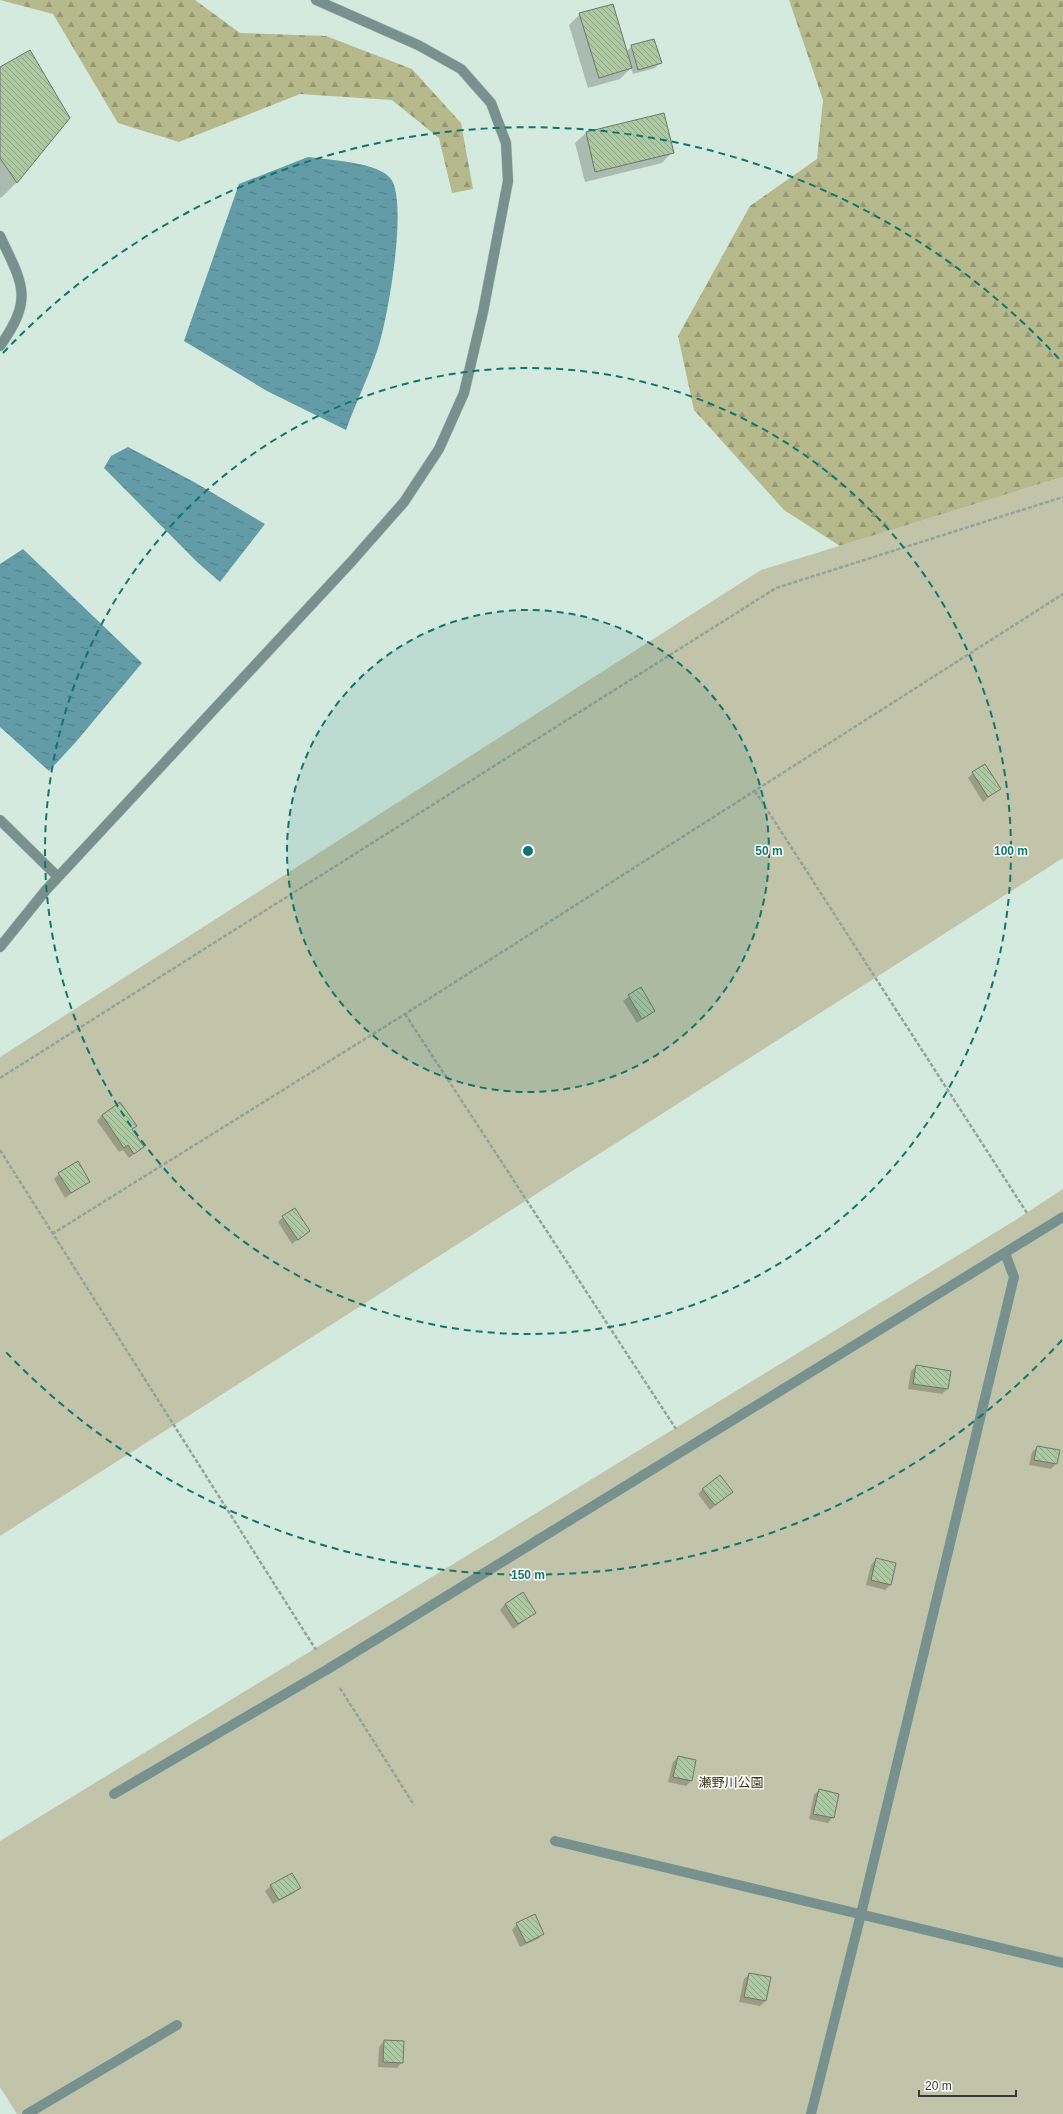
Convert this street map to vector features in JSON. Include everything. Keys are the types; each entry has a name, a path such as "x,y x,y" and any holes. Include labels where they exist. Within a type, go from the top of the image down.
{"street":[{"path":"0,947 58,877 352,561 404,502 439,449 464,392 483,312 508,182 506,143 491,103 461,69 418,45 316,0"},
{"path":"0,236 21,282 22,305 12,329 0,346"},
{"path":"0,820 58,877"},
{"path":"114,1794 328,1669 1063,1217"},
{"path":"811,2114 861,1914 1014,1278 1005,1253"},
{"path":"555,1841 1063,1963"},
{"path":"27,2114 177,2025"}],"path":[{"path":"0,1078 776,588 1063,497"},
{"path":"52,1234 405,1014 1063,594"},
{"path":"755,791 1039,1232"},
{"path":"405,1014 688,1448"},
{"path":"0,1150 414,1805"}],"green space":[{"path":"0,0 195,0 240,33 326,36 412,69 461,123 473,189 452,193 439,138 392,100 300,94 179,142 118,123 53,14"},
{"path":"789,0 1063,0 1063,477 840,546 784,510 694,410 678,336 750,206 817,159 823,100"},
{"path":"1063,477 1063,858 0,1536 0,1057 761,570"},
{"name":"瀬野川公園","path":"1063,1189 1063,2114 17,2114 0,2087 0,1841 1014,1221"}],"water":[{"path":"308,157 365,165 376,169 385,173 391,179 396,192 398,211 395,260 383,331 375,356 346,430 267,391 184,341 239,184"},
{"path":"128,447 194,482 265,524 220,582 197,562 104,468 111,456"},
{"path":"23,549 142,663 75,743 49,771 0,727 0,564"}],"building":[{"path":"613,4 632,68 599,78 579,13"},
{"path":"654,39 662,63 638,70 631,45"},
{"path":"30,50 70,118 17,183 0,158 0,67"},
{"path":"664,113 674,153 595,172 586,132"},
{"path":"985,764 1001,789 988,797 972,772"},
{"path":"641,987 655,1011 642,1019 628,995"},
{"path":"120,1102 137,1126 132,1129 144,1147 134,1154 128,1145 124,1148 102,1115"},
{"path":"78,1161 90,1182 71,1193 58,1173"},
{"path":"295,1208 310,1231 298,1240 282,1216"},
{"path":"916,1365 951,1371 948,1389 913,1384"},
{"path":"1037,1446 1060,1450 1057,1464 1034,1460"},
{"path":"720,1475 733,1492 715,1505 702,1489"},
{"path":"876,1558 896,1563 891,1585 871,1580"},
{"path":"523,1592 536,1613 518,1624 505,1604"},
{"path":"678,1756 696,1760 692,1781 673,1777"},
{"path":"819,1789 839,1794 834,1818 813,1814"},
{"path":"292,1873 301,1888 279,1900 270,1885"},
{"path":"535,1914 544,1934 526,1943 516,1923"},
{"path":"749,1973 771,1977 766,2001 744,1997"},
{"path":"384,2040 404,2041 403,2063 383,2062"}]}
